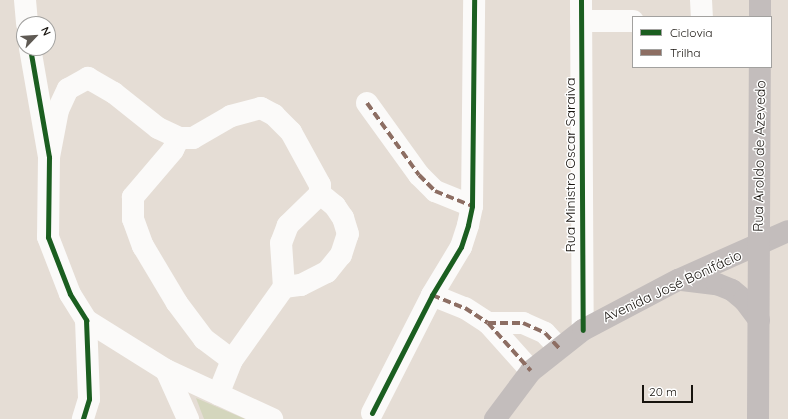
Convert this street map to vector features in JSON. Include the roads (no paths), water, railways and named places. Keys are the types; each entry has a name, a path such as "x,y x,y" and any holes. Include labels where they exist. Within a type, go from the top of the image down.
{"main road":[{"path":"760,0 760,16"},
{"name":"Rua Aroldo de Azevedo","path":"759,390 758,245 760,68"},
{"name":"Avenida José Bonifácio","path":"496,419 531,371 583,330 678,280 788,231"},
{"path":"678,280 717,284 732,290 744,300 759,320"},
{"path":"758,419 759,390"},
{"path":"759,390 763,419"}],"street":[{"path":"25,0 26,16"},
{"path":"372,413 432,295 461,247 472,206 474,0"},
{"path":"701,0 702,16"},
{"path":"581,10 632,21"},
{"name":"Rua Ministro Oscar Saraiva","path":"581,10 583,330"},
{"path":"31,56 49,157"},
{"path":"218,394 232,360 284,287 281,243 288,225 320,194 320,185 291,132 274,115 261,108 231,116 193,138 179,138 158,128 114,93 88,78 68,89 58,110 49,157 48,237 70,294 86,320 166,370 272,419"},
{"path":"367,104 419,175 435,191 472,206"},
{"path":"179,138 173,150 133,197 133,219 143,246 177,303 204,339 232,360"},
{"path":"284,287 301,285 327,272 341,255 348,234 343,218 335,206 320,194"},
{"path":"432,295 465,308 488,323 531,371"},
{"path":"83,419 89,399 86,320"},
{"path":"488,323 523,322 545,333 559,348"},
{"path":"87,351 118,340"},
{"path":"166,370 188,419"}]}
